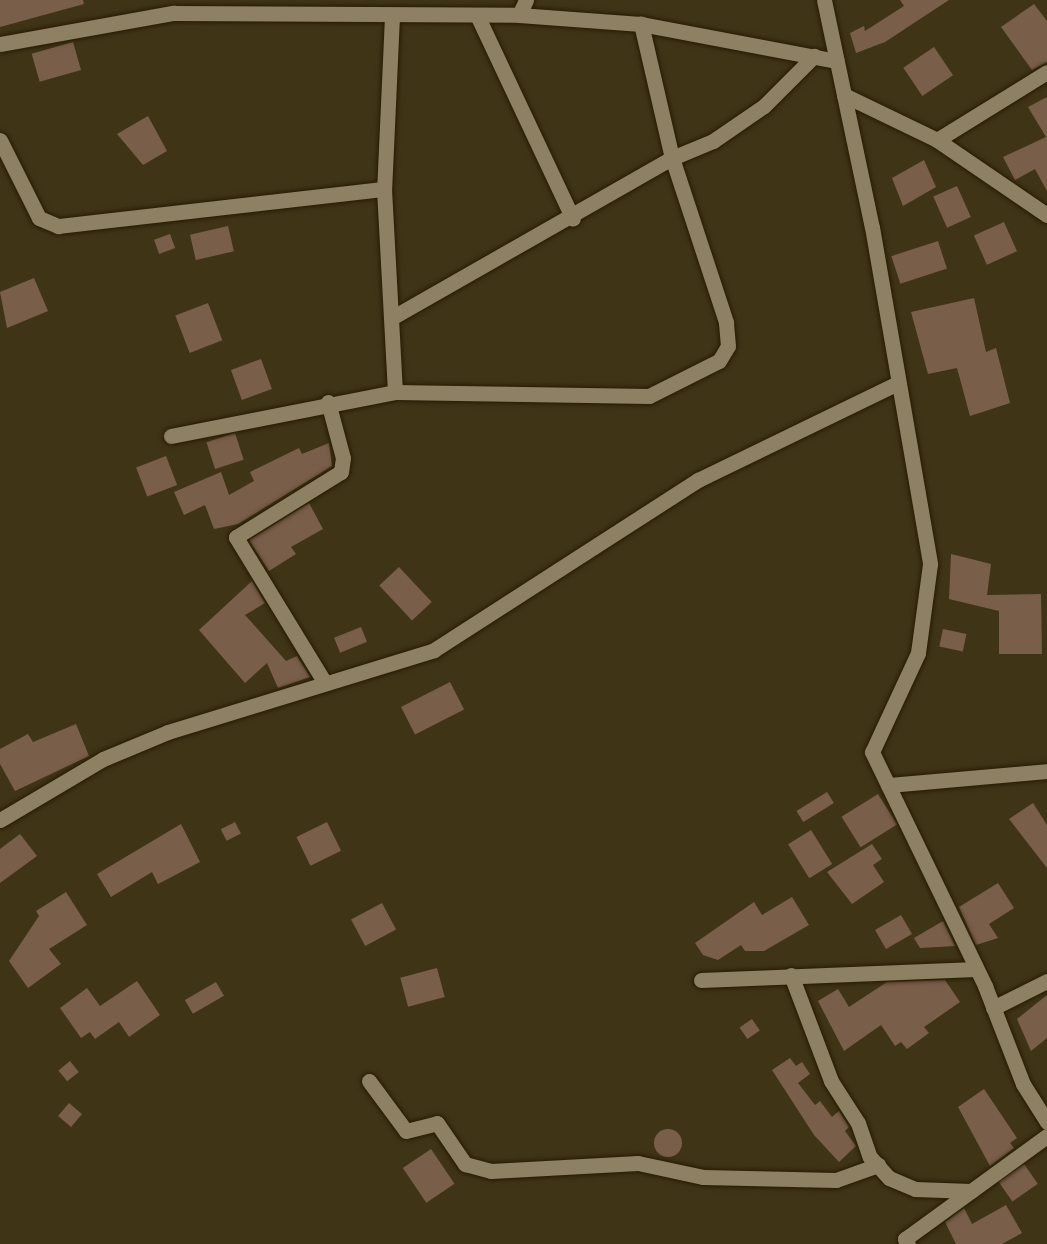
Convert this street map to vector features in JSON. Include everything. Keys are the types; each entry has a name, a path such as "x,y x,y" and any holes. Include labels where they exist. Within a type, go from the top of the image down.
{"street":[{"path":"519,15 526,0"},
{"path":"824,0 844,95 930,564 918,653 872,752 976,969 1023,1084 1047,1122"},
{"path":"0,44 170,6 392,16 519,15 641,24 837,61"},
{"path":"477,15 573,219"},
{"path":"392,16 384,189 393,317 395,392"},
{"path":"171,436 328,402 395,392 649,396 719,361 728,345 726,322 672,158 641,24"},
{"path":"393,317 573,219 672,158 713,141 764,106 814,56"},
{"path":"937,140 1047,72"},
{"path":"844,95 937,140 1047,215"},
{"path":"0,140 39,218 58,226 384,189"},
{"path":"0,820 103,759 168,732 434,650 698,480 898,383"},
{"path":"325,683 236,537 341,472 343,458 328,402"},
{"path":"888,785 1047,771"},
{"path":"700,980 976,969"},
{"path":"791,975 831,1081 878,1166 915,1189 971,1191"},
{"path":"993,1008 1047,981"},
{"path":"369,1081 406,1131 437,1123 465,1164 491,1171 638,1163 703,1177 836,1180 878,1166"},
{"path":"908,1244 905,1239 1047,1136"}],"building":[{"path":"0,0 83,0 84,4 0,27"},
{"path":"900,0 949,0 885,42 856,53 850,33 864,26 865,31 904,6"},
{"path":"1034,4 1047,21 1047,62 1032,70 1001,27"},
{"path":"73,42 81,70 40,82 32,54"},
{"path":"934,47 953,75 922,96 903,68"},
{"path":"1047,97 1047,191 1035,169 1015,180 1003,157 1046,137 1028,107"},
{"path":"148,116 167,151 143,165 117,134"},
{"path":"924,160 936,187 903,206 892,178"},
{"path":"957,186 971,217 947,228 933,197"},
{"path":"1004,222 1017,251 987,265 974,235"},
{"path":"228,226 234,251 196,260 190,235"},
{"path":"170,234 175,248 159,254 154,240"},
{"path":"938,241 947,269 900,284 891,256"},
{"path":"34,278 48,311 7,328 0,292"},
{"path":"974,298 986,352 996,348 1010,403 970,416 957,368 928,374 911,312"},
{"path":"208,303 222,340 190,353 175,316"},
{"path":"261,359 272,389 242,400 231,370"},
{"path":"235,433 244,460 215,469 206,442"},
{"path":"329,443 332,466 238,524 214,529 205,505 184,515 174,492 221,472 229,495 254,481 250,472 299,448 302,454"},
{"path":"166,456 177,485 147,496 136,467"},
{"path":"309,503 323,529 291,547 296,554 269,571 249,540"},
{"path":"951,554 991,564 987,595 1041,594 1042,654 999,654 999,611 949,599"},
{"path":"399,567 432,602 412,621 379,585"},
{"path":"252,581 265,603 245,615 286,661 297,656 310,677 278,688 267,663 245,683 199,630"},
{"path":"361,627 367,642 340,653 334,638"},
{"path":"943,629 966,634 963,652 939,647"},
{"path":"450,682 464,710 415,735 401,707"},
{"path":"76,724 89,756 15,791 0,764 0,749 28,734 33,742"},
{"path":"827,792 834,803 803,822 796,811"},
{"path":"878,794 897,825 861,847 842,817"},
{"path":"1033,803 1047,825 1047,868 1009,819"},
{"path":"235,822 241,834 227,841 221,829"},
{"path":"327,822 341,851 310,866 296,837"},
{"path":"181,824 200,862 158,884 152,872 111,897 97,874"},
{"path":"811,830 832,864 809,878 788,844"},
{"path":"20,834 37,856 0,883 0,849"},
{"path":"872,844 882,859 873,865 884,882 852,904 827,872"},
{"path":"998,883 1014,908 989,924 998,938 976,945 959,907"},
{"path":"66,892 87,925 49,949 61,964 28,988 9,961 39,916 36,911"},
{"path":"792,897 809,925 764,951 745,951 741,945 718,960 703,955 695,943 754,902 762,915"},
{"path":"382,903 396,929 365,946 351,919"},
{"path":"901,915 912,934 886,949 875,930"},
{"path":"943,921 955,946 920,948 914,938"},
{"path":"437,968 445,997 408,1007 400,978"},
{"path":"945,980 960,1002 924,1027 929,1033 907,1049 901,1042 895,1046 881,1025 844,1051 818,1001 838,989 849,1007 887,982"},
{"path":"137,981 160,1015 129,1037 119,1022 95,1039 90,1032 81,1038 60,1008 87,988 100,1006"},
{"path":"216,982 224,996 193,1014 185,1000"},
{"path":"1047,995 1047,1038 1031,1051 1017,1019"},
{"path":"752,1019 760,1031 747,1039 740,1027"},
{"path":"790,1058 796,1066 802,1062 810,1074 798,1083 815,1105 820,1101 832,1117 839,1111 849,1127 845,1131 856,1146 839,1162 814,1135 772,1070"},
{"path":"70,1061 79,1072 67,1081 58,1070"},
{"path":"984,1089 1017,1138 1010,1143 1014,1148 990,1166 958,1107"},
{"path":"69,1103 82,1114 71,1127 58,1116"},
{"path":"668,1129 678,1133 682,1143 678,1153 668,1157 658,1153 654,1143 658,1133"},
{"path":"431,1149 454,1184 426,1203 403,1168"},
{"path":"1024,1164 1038,1184 1012,1201 999,1182"},
{"path":"1006,1205 1022,1233 1002,1244 956,1244 945,1222 964,1208 972,1224"}]}
